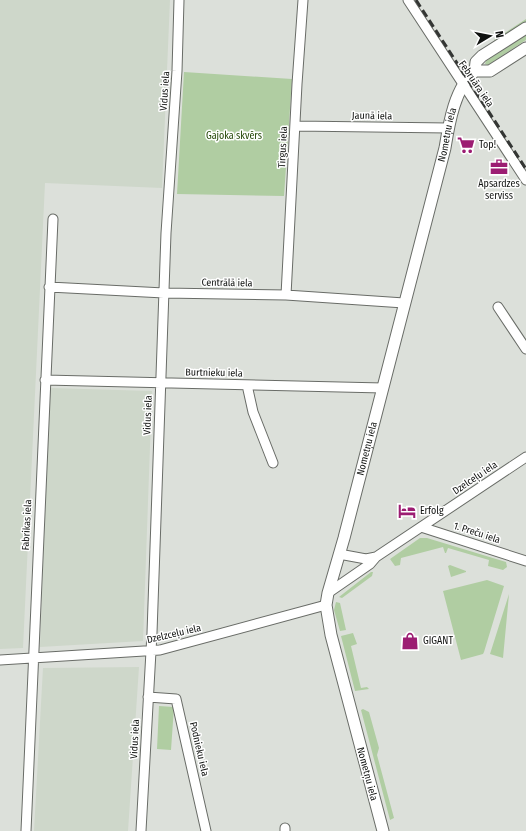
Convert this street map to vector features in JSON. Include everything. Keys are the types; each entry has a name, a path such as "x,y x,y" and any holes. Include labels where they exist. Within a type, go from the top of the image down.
{"street":[{"name":"Vidus iela","path":"141,831 151,651 166,233 177,71 179,0"},
{"name":"Tirgus iela","path":"286,295 297,84 304,0"},
{"name":"Februāra iela","path":"408,0 526,180"},
{"name":"Nometņu iela","path":"383,831 331,635 326,606 328,593 445,148 448,128 463,84 475,71 476,62 482,56 526,28"},
{"path":"475,71 490,71 526,48"},
{"name":"Jaunā iela","path":"296,126 448,128"},
{"name":"Fabrikas iela","path":"26,831 53,219"},
{"name":"Centrālā iela","path":"49,287 164,293 286,295 404,303"},
{"path":"498,307 526,349"},
{"name":"Burtnieku iela","path":"45,380 383,388"},
{"path":"247,385 253,412 273,463"},
{"name":"Dzelceļu iela","path":"328,593 370,564 376,557 526,457"},
{"name":"1. Preču iela","path":"422,527 526,561"},
{"path":"339,554 366,559 376,557"},
{"name":"Dzelzceļu iela","path":"0,660 151,651 326,606"},
{"name":"Podnieku iela","path":"148,697 176,699 206,831"}],"shaded area":[{"path":"0,0 170,0 162,188 45,183 23,648 0,649"},
{"path":"50,388 152,391 143,641 40,647"},
{"path":"139,667 128,831 34,831 43,668"}],"green space":[{"path":"526,19 526,22 495,42 494,40"},
{"path":"526,35 526,40 488,65 485,64 486,61"},
{"name":"Gajoka skvērs","path":"184,72 292,79 284,196 177,194"},
{"path":"420,538 427,538 506,562 507,567 503,570 488,566 489,560 448,548 445,553 443,547 401,558 400,565 395,566 390,559"},
{"path":"450,565 466,572 451,577 448,566"},
{"path":"373,572 372,576 342,598 339,597"},
{"path":"487,580 504,586 484,652 483,654 461,660 443,591"},
{"path":"509,594 503,658 490,654"},
{"path":"336,602 340,603 346,630 340,631 334,610"},
{"path":"353,633 357,644 351,646 361,688 367,687 369,689 355,691 341,636"},
{"path":"159,706 174,707 171,750 157,749"},
{"path":"363,709 369,712 379,748 377,755 394,818 390,820 361,710"}],"railway":[{"path":"416,0 526,169"}],"place":[{"name":"Top!","path":"466,145"},
{"name":"Apsardzes serviss","path":"499,167"},
{"name":"Erfolg","path":"407,511"},
{"name":"GIGANT","path":"410,641"}]}
